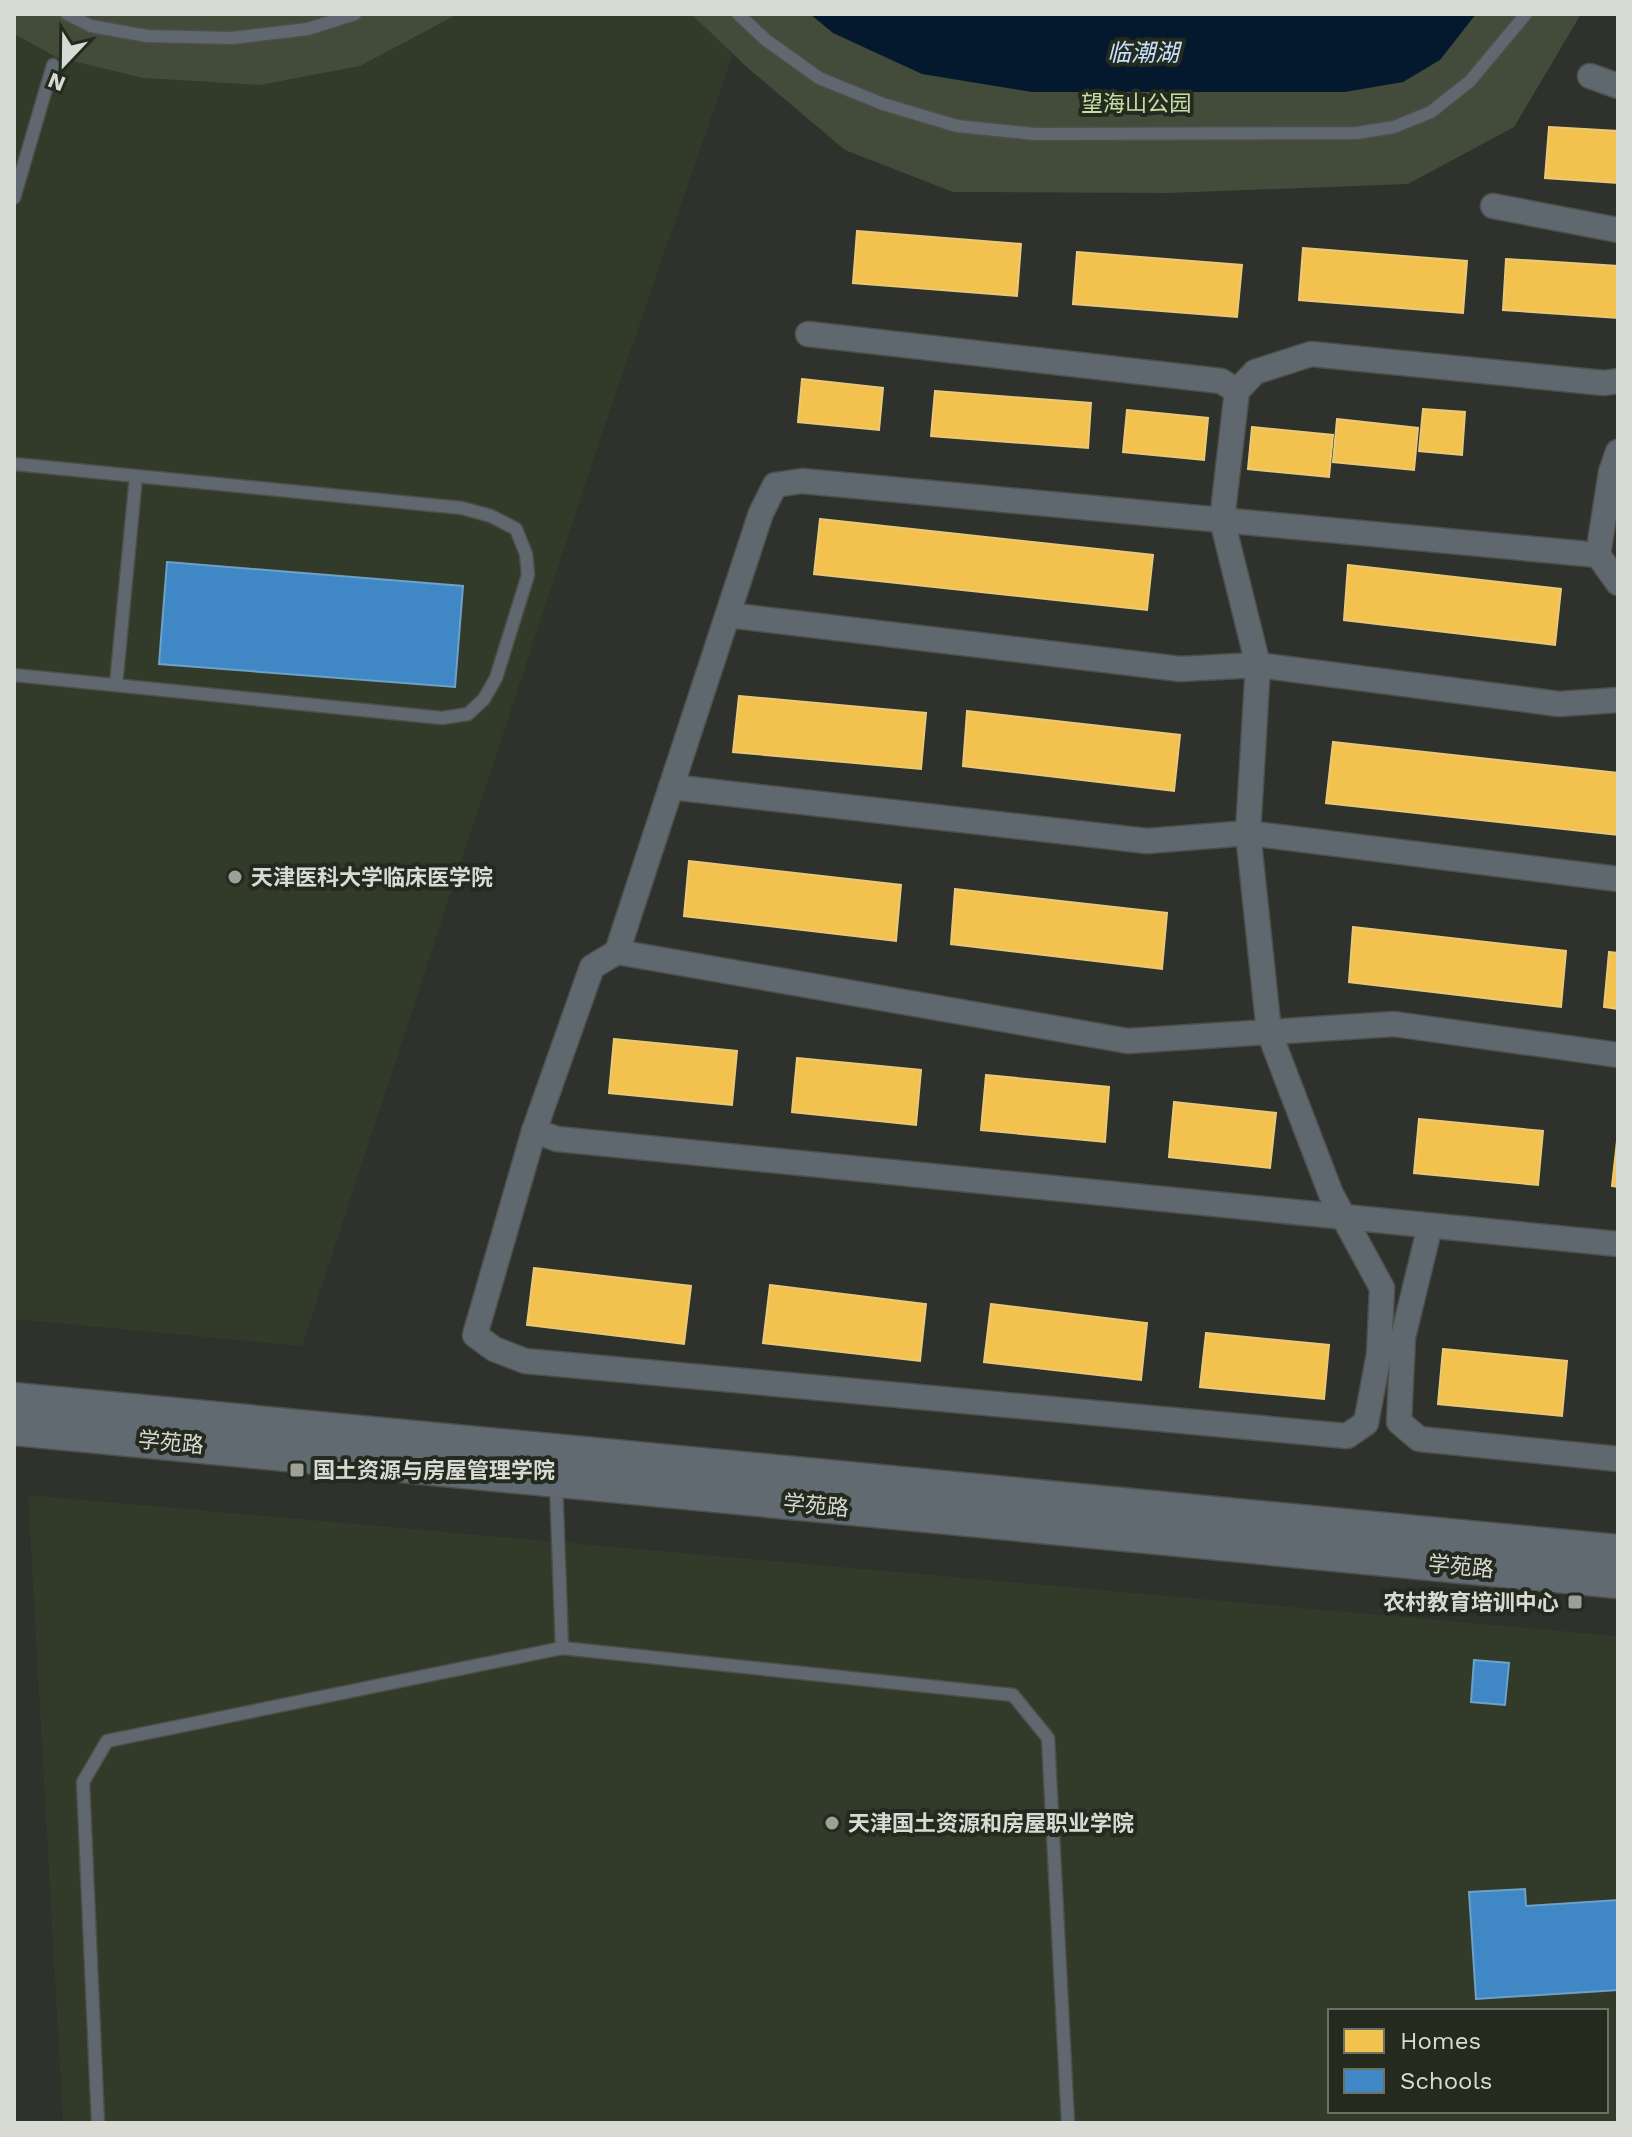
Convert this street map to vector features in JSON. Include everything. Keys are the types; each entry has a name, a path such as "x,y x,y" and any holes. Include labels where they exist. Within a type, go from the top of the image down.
{"street":[{"path":"1590,76 1618,86"},
{"path":"1493,206 1618,230"},
{"path":"808,334 1221,381 1237,391"},
{"path":"1618,381 1604,383 1311,354 1255,372 1237,391 1222,520 1258,665 1248,833 1269,1032 1331,1194 1382,1288 1379,1354 1366,1423 1347,1436 525,1361 494,1349 475,1335 534,1131 592,967 617,952 1128,1041 1269,1032 1394,1024 1618,1055"},
{"path":"1618,452 1611,472 1598,555 1618,583"},
{"path":"617,952 761,513 775,485 802,481 1598,555"},
{"path":"728,615 1180,669 1258,665 1559,704 1618,700"},
{"path":"671,787 1147,841 1248,833 1618,879"},
{"path":"534,1131 557,1139 1618,1244"},
{"path":"1430,1226 1403,1337 1399,1422 1419,1439 1618,1459"},
{"name":"学苑路","path":"14,1400 1618,1552"},
{"name":"学苑路","path":"14,1428 1618,1581"}],"lane":[{"path":"67,14 91,26 147,36 232,38 308,29 355,14"},
{"path":"738,14 766,40 819,78 883,104 957,126 1035,134 1357,133 1394,127 1431,112 1470,81 1526,14"},
{"path":"14,198 53,65"},
{"path":"14,464 462,508 491,516 516,529 526,554 528,575 496,678 484,699 468,714 442,718 14,675"},
{"path":"116,685 136,476"},
{"path":"556,1478 562,1648"},
{"path":"98,2123 83,1782 107,1741 562,1648 1013,1695 1048,1738 1068,2123"}],"shaded area":[{"name":"天津医科大学临床医学院","path":"458,14 691,14 733,54 601,436 302,1346 14,1319 14,34 56,57 143,78 260,85 360,66"},
{"name":"天津国土资源和房屋职业学院","path":"28,1495 1618,1636 1618,2123 63,2123"}],"green space":[{"path":"14,14 458,14 360,66 260,85 143,78 56,57 14,34"},
{"name":"望海山公园","path":"691,14 1581,14 1514,127 1408,184 1167,193 953,192 845,150 749,69"}],"water":[{"name":"临潮湖","path":"810,14 1476,14 1440,60 1403,82 1345,92 1032,92 922,74 833,33"}],"building: Homes":[{"path":"1549,127 1618,131 1618,183 1545,178"},
{"path":"857,231 1021,244 1017,296 853,283"},
{"path":"1303,248 1467,261 1463,313 1299,300"},
{"path":"1077,252 1242,265 1237,317 1073,304"},
{"path":"1506,259 1618,266 1618,318 1503,310"},
{"path":"802,379 883,388 879,430 798,422"},
{"path":"935,391 1091,403 1088,448 931,436"},
{"path":"1423,409 1465,412 1462,455 1419,451"},
{"path":"1127,410 1208,418 1204,460 1123,452"},
{"path":"1337,419 1418,428 1414,470 1333,462"},
{"path":"1252,427 1333,435 1329,477 1248,469"},
{"path":"820,519 1153,555 1147,610 814,574"},
{"path":"1348,565 1561,589 1555,645 1344,620"},
{"path":"739,696 926,713 921,769 733,752"},
{"path":"967,711 1180,735 1174,791 963,766"},
{"path":"1333,742 1618,773 1618,835 1326,803"},
{"path":"689,861 901,885 896,941 684,916"},
{"path":"955,889 1167,913 1162,969 951,944"},
{"path":"1353,927 1566,951 1561,1007 1349,982"},
{"path":"1609,952 1618,953 1618,1009 1604,1007"},
{"path":"614,1039 737,1051 732,1105 609,1093"},
{"path":"797,1058 921,1070 916,1125 792,1112"},
{"path":"986,1075 1109,1087 1105,1142 981,1130"},
{"path":"1174,1102 1276,1113 1270,1168 1169,1157"},
{"path":"1419,1119 1543,1131 1538,1185 1414,1173"},
{"path":"1618,1132 1618,1187 1612,1186"},
{"path":"534,1268 691,1286 684,1344 527,1325"},
{"path":"770,1285 926,1304 920,1361 763,1343"},
{"path":"991,1304 1147,1323 1141,1380 984,1362"},
{"path":"1206,1333 1329,1345 1324,1399 1200,1387"},
{"path":"1443,1349 1567,1361 1562,1416 1438,1404"}],"building: Schools":[{"path":"167,562 463,586 455,687 159,664"},
{"path":"1474,1660 1509,1663 1505,1705 1471,1702"},
{"path":"1525,1889 1526,1906 1618,1900 1618,1990 1476,1999 1469,1892"}],"place":[{"name":"天津医科大学临床医学院","path":"235,877"},
{"name":"国土资源与房屋管理学院","path":"297,1470"},
{"name":"农村教育培训中心","path":"1575,1602"},
{"name":"天津国土资源和房屋职业学院","path":"832,1823"}]}
